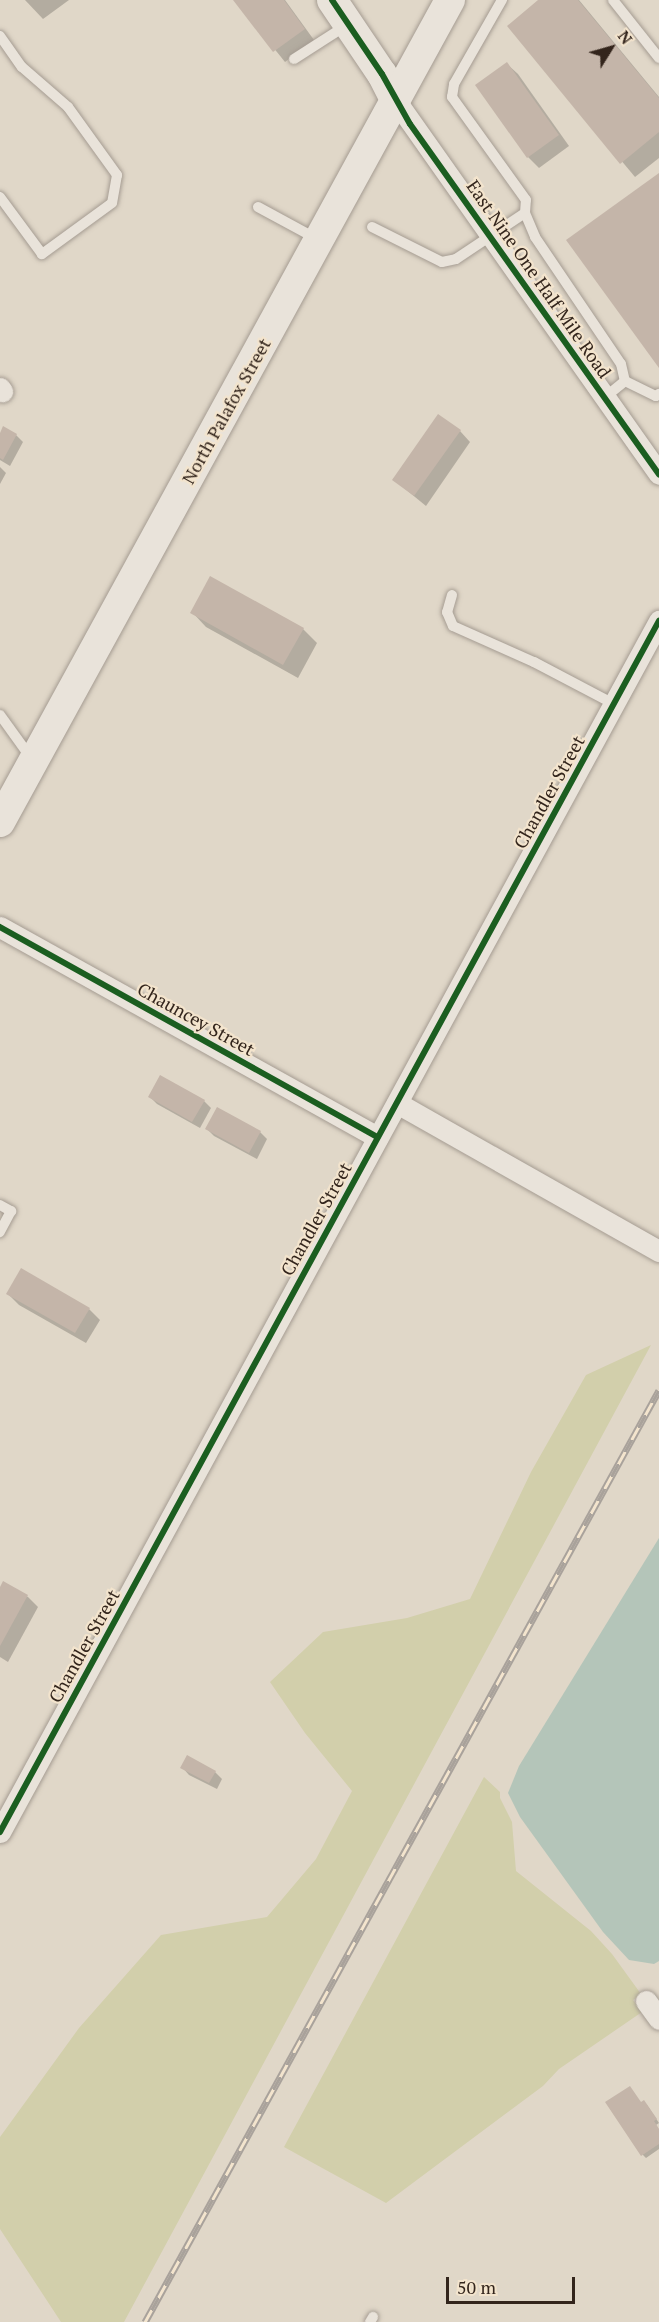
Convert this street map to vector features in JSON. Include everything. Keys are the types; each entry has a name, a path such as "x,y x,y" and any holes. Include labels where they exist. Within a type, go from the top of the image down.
{"main road":[{"path":"332,0 382,74 396,101"},
{"name":"North Palafox Street","path":"0,822 450,0"}],"street":[{"name":"East Nine One Half Mile Road","path":"396,101 659,474"},
{"name":"Chandler Street","path":"0,1832 659,621"},
{"name":"Chauncey Street","path":"0,927 378,1137"},
{"path":"397,1103 659,1251"},
{"path":"646,2001 659,2019"}],"lane":[{"path":"502,0 454,84 452,97 526,200 525,213 535,237 621,364 625,381"},
{"path":"613,0 659,58"},
{"path":"294,59 348,24"},
{"path":"0,36 22,67 68,107 117,175 112,203 42,254 0,197"},
{"path":"258,207 320,240"},
{"path":"372,227 442,262 456,260 525,213"},
{"path":"625,381 656,396 659,394"},
{"path":"605,397 625,381"},
{"path":"452,595 447,612 453,626 534,662 614,704"},
{"path":"0,715 27,756 34,760"},
{"path":"0,1205 11,1211 0,1232"}],"shaded area":[{"path":"651,1345 124,2322 61,2322 0,2229 0,2137 79,2028 161,1935 267,1917 316,1859 352,1791 305,1733 270,1682 323,1632 407,1618 470,1599 531,1472 586,1375"},
{"path":"659,1538 659,1961 654,1964 629,1960 603,1932 520,1817 508,1793 519,1766"},
{"path":"484,1777 500,1792 500,1798 512,1822 516,1871 591,1931 612,1954 641,1994 633,2000 642,2012 559,2069 543,2086 386,2203 284,2147"}],"building":[{"path":"233,0 284,0 305,29 273,52"},
{"path":"538,0 578,0 659,98 659,132 620,164 507,26"},
{"path":"507,62 559,135 527,158 475,85"},
{"path":"659,173 659,368 566,240"},
{"path":"438,414 461,430 414,496 392,480"},
{"path":"3,426 17,434 3,460 0,458 0,433"},
{"path":"210,576 304,628 283,665 190,613"},
{"path":"160,1075 205,1100 192,1122 148,1097"},
{"path":"217,1107 261,1131 249,1153 205,1129"},
{"path":"21,1268 90,1308 75,1333 6,1294"},
{"path":"3,1581 28,1595 0,1646 0,1587"},
{"path":"187,1755 216,1771 209,1783 180,1768"},
{"path":"630,2086 641,2102 644,2100 657,2119 654,2121 659,2129 659,2144 641,2156 605,2102"}],"railway":[{"path":"145,2322 659,1390"}],"cycle path":[{"path":"332,0 382,74 410,124 659,474"},
{"path":"0,1832 659,621"},
{"path":"0,927 378,1137"}]}
